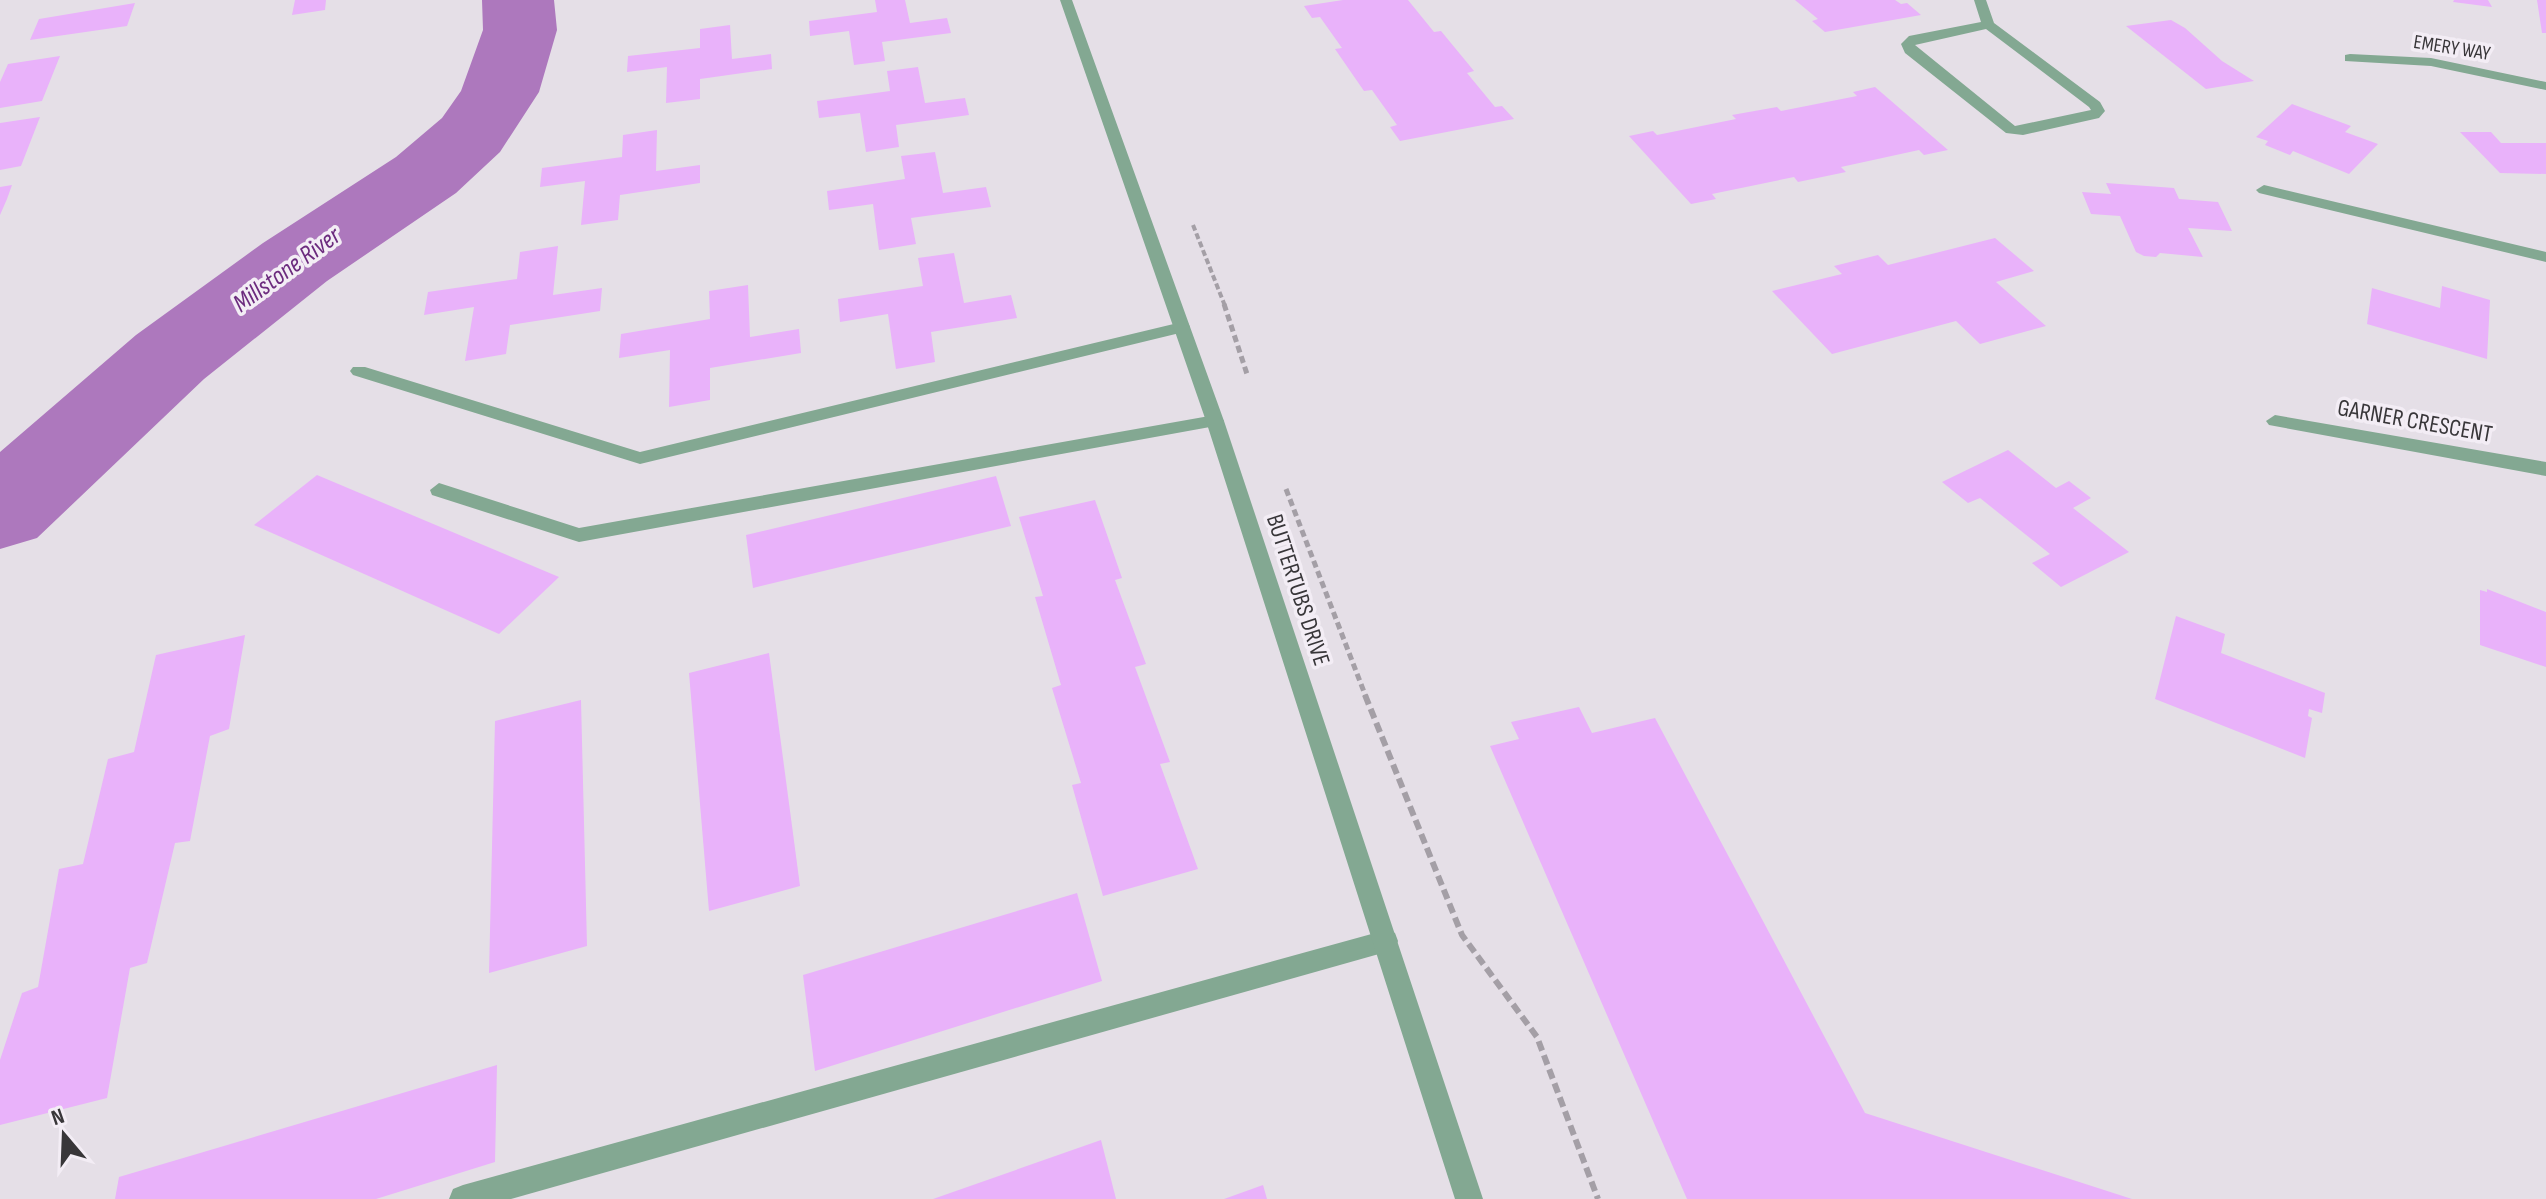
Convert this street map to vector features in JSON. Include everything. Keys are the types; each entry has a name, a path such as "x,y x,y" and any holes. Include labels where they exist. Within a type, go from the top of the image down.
{"street":[{"name":"BUTTERTUBS DRIVE","path":"1066,0 1215,421 1469,1199"},
{"path":"1980,0 1988,25 2095,105 2098,111 2094,115 2023,131 2011,130 1910,50 1908,44 1914,39 1988,25"},
{"name":"EMERY WAY","path":"2350,58 2431,62 2546,86"},
{"path":"2264,190 2546,257"},
{"path":"359,371 640,458 1182,327"},
{"path":"439,490 579,535 1215,421"},
{"name":"GARNER CRESCENT","path":"2275,421 2546,469"},
{"path":"463,1199 1386,941"}],"path":[{"path":"1192,222 1220,290 1249,382"},
{"path":"1285,486 1389,758 1462,935 1537,1037 1598,1199"}],"building":[{"path":"295,0 326,0 325,10 292,15"},
{"path":"875,0 905,0 910,23 947,18 951,33 882,42 885,61 854,65 849,31 810,36 809,21 877,12"},
{"path":"1343,0 1408,0 1434,32 1441,31 1474,71 1467,73 1495,107 1502,106 1514,119 1400,141 1390,127 1397,125 1372,90 1364,91 1335,49 1342,48 1320,17 1312,18 1304,6"},
{"path":"1795,0 1895,0 1901,4 1907,3 1921,15 1825,32 1812,21 1818,19"},
{"path":"2488,0 2492,7 2453,2"},
{"path":"2537,0 2546,0 2546,33 2542,33"},
{"path":"135,3 127,26 30,40 39,19"},
{"path":"2171,20 2185,28 2222,61 2254,81 2206,89 2126,26"},
{"path":"730,25 732,59 771,54 772,69 700,79 700,99 666,103 667,67 627,72 628,56 700,48 700,29"},
{"path":"60,56 42,101 0,108 0,82 8,64"},
{"path":"918,67 925,103 965,98 969,115 896,125 899,147 866,152 860,113 819,118 817,101 890,91 887,71"},
{"path":"1875,87 1948,150 1924,155 1919,150 1841,167 1846,172 1798,182 1794,177 1712,194 1716,199 1691,204 1629,136 1653,131 1657,135 1736,119 1732,115 1777,107 1781,111 1857,96 1853,92"},
{"path":"2292,104 2351,126 2345,132 2378,144 2349,174 2293,151 2290,155 2265,145 2268,141 2256,137"},
{"path":"40,117 21,166 0,170 0,123"},
{"path":"657,130 656,171 700,165 700,183 620,195 618,220 581,225 585,181 540,187 542,168 622,157 623,135"},
{"path":"2460,132 2491,132 2501,143 2546,143 2546,174 2500,173"},
{"path":"935,152 943,193 986,187 991,207 911,218 916,244 879,250 873,204 829,210 827,191 905,179 901,156"},
{"path":"2106,183 2174,188 2179,199 2218,202 2232,231 2188,228 2203,257 2160,253 2156,257 2144,256 2136,252 2120,216 2091,214 2082,192 2111,194"},
{"path":"12,185 7,199 0,215 0,187"},
{"path":"1995,238 2034,271 1996,282 2046,326 1980,344 1956,321 1832,354 1772,291 1842,274 1834,266 1878,255 1888,265"},
{"path":"558,246 553,295 602,288 600,311 510,325 506,354 465,361 474,307 424,315 428,292 517,279 520,252"},
{"path":"954,253 964,303 1011,295 1017,318 931,332 935,362 896,369 888,314 840,322 838,299 923,286 918,258"},
{"path":"748,285 750,337 799,329 801,353 710,368 710,400 669,407 670,350 619,358 621,334 710,319 709,291"},
{"path":"2442,286 2490,300 2487,359 2367,324 2372,288 2440,308"},
{"path":"2008,450 2056,488 2069,481 2091,498 2073,508 2129,552 2061,587 2032,563 2050,554 1980,498 1968,503 1942,482"},
{"path":"317,475 559,577 499,634 254,525"},
{"path":"996,476 1011,526 753,588 746,535"},
{"path":"1095,500 1122,578 1115,580 1146,664 1135,667 1170,762 1160,764 1198,869 1103,896 1072,785 1081,783 1052,688 1061,685 1035,597 1043,596 1019,517"},
{"path":"2487,589 2546,612 2546,667 2480,645 2480,590 2487,592"},
{"path":"2176,616 2225,634 2221,653 2325,693 2322,713 2309,709 2308,716 2312,718 2305,758 2155,699"},
{"path":"245,635 229,729 210,736 190,841 175,843 147,963 130,968 107,1098 0,1125 0,1060 22,993 38,987 59,869 83,864 108,759 134,752 156,655"},
{"path":"769,653 800,886 709,911 689,673"},
{"path":"581,700 587,946 489,973 495,721"},
{"path":"1579,707 1592,733 1655,718 1865,1113 2132,1199 1687,1199 1490,746 1519,739 1511,722"},
{"path":"1077,893 1102,981 815,1071 803,975"},
{"path":"497,1065 495,1162 376,1199 115,1199 119,1177"},
{"path":"1101,1140 1116,1199 933,1199"},
{"path":"1263,1185 1267,1199 1224,1199"}],"waterway":[{"name":"Millstone River","path":"0,511 170,357 295,262 426,175 471,135 500,92 520,30 518,0"}]}
